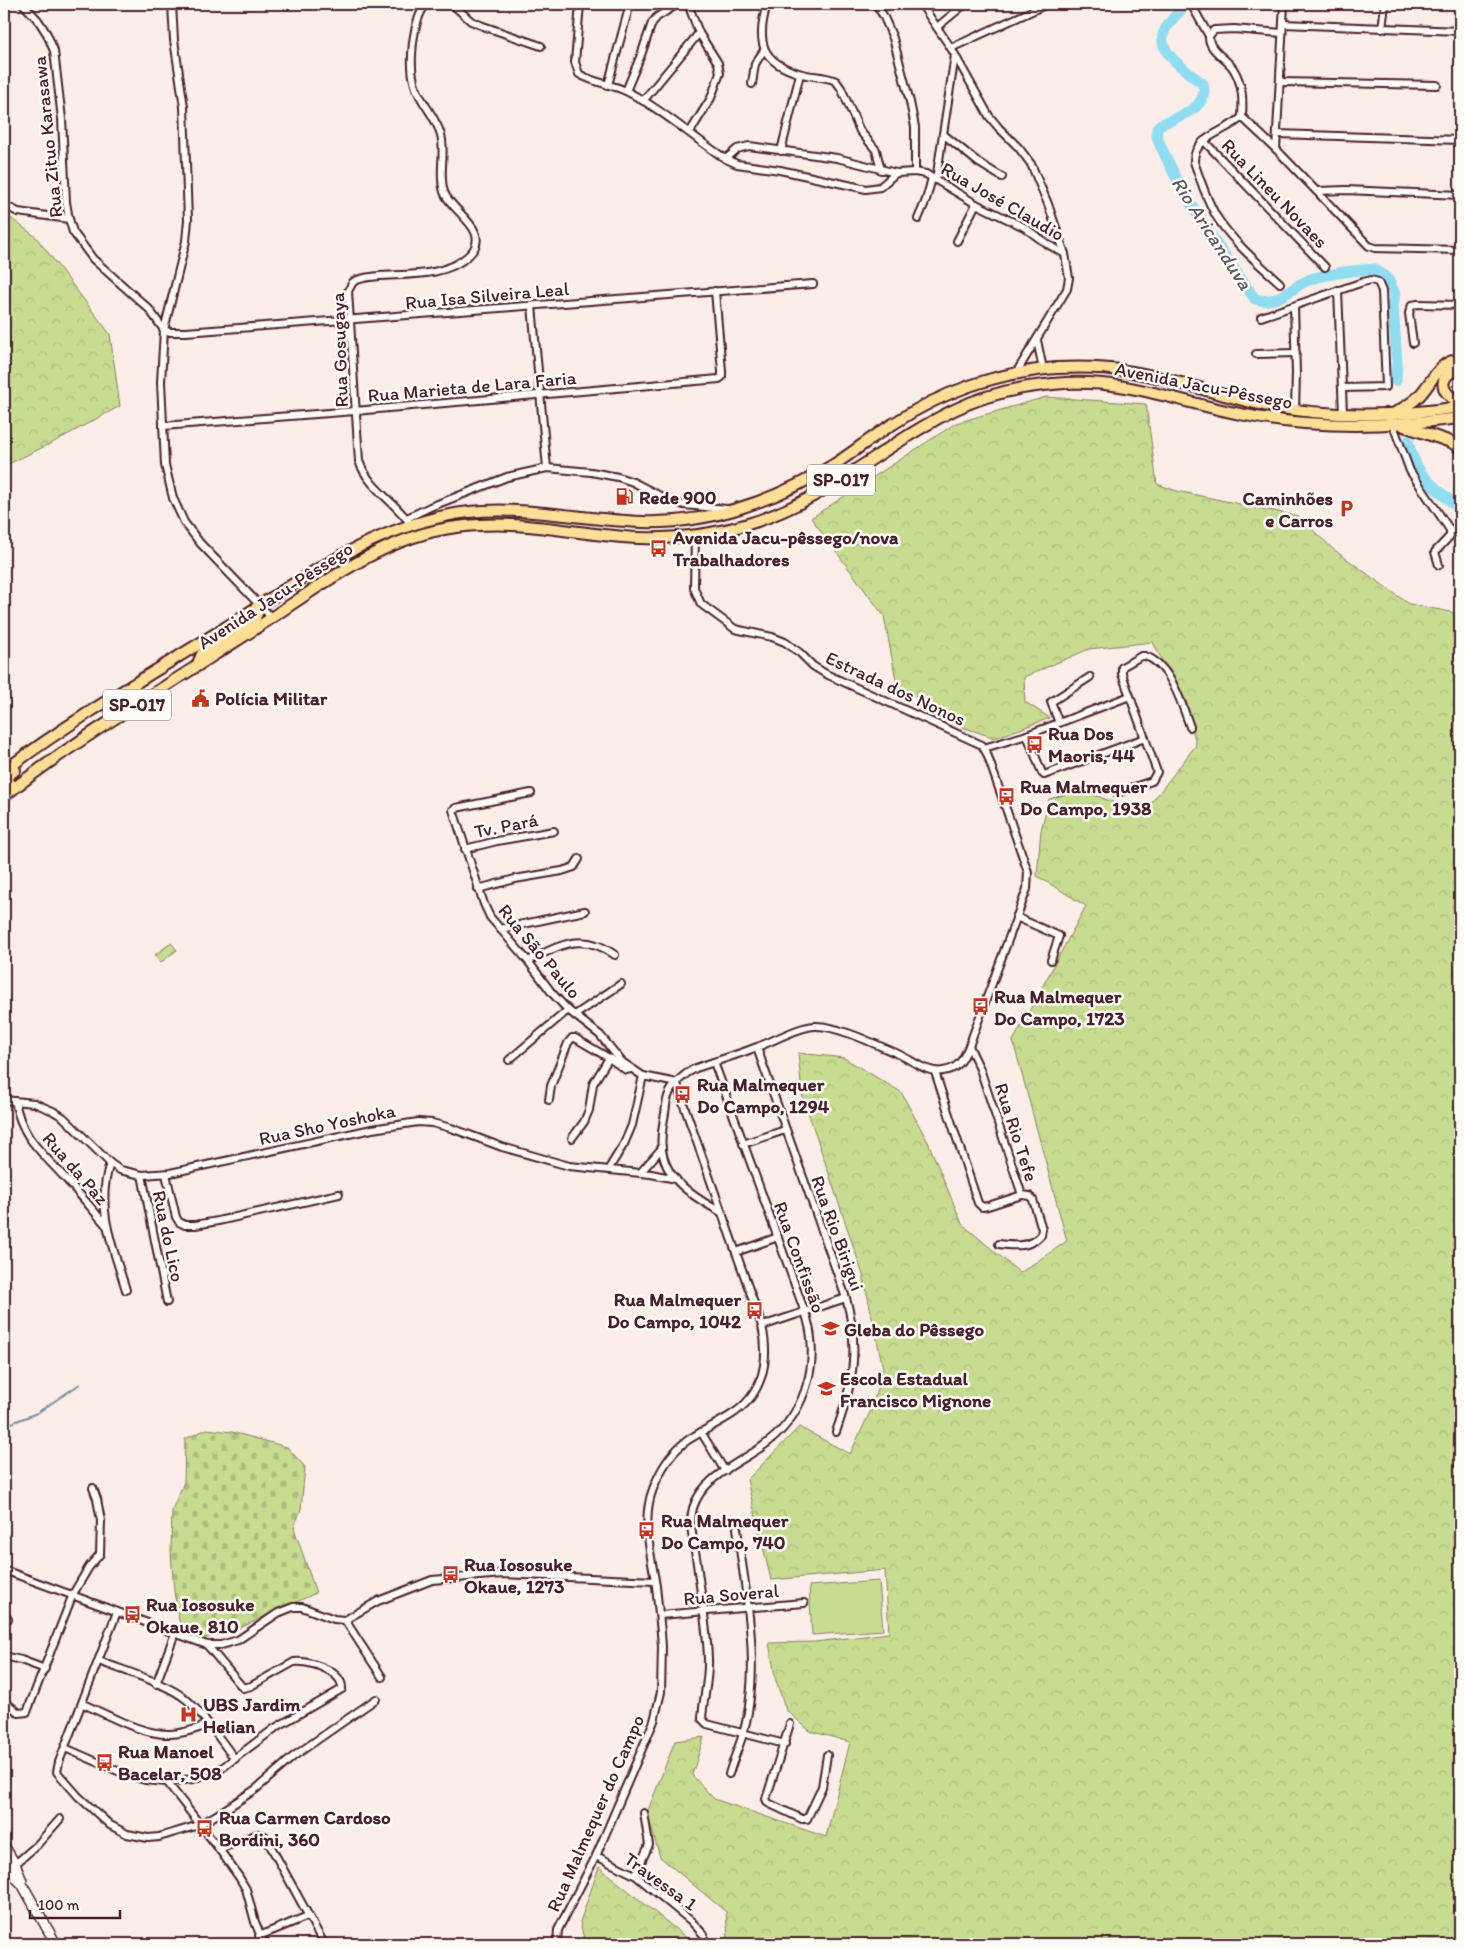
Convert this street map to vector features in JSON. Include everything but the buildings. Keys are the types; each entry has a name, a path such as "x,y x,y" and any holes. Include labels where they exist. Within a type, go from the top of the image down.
{"highway":[{"path":"1394,414 1419,396 1445,365 1451,361 1460,360"},
{"name":"Avenida Jacu-Pêssego","path":"4,771 70,724 261,605 371,540 409,522 450,515 522,510 644,522 693,519 740,508 806,481 838,462 894,423 941,397 979,383 1016,373 1043,369 1079,367 1124,370 1295,410 1343,414 1394,414 1460,407"},
{"path":"1460,368 1449,373 1444,378 1443,384 1454,400 1460,401"},
{"name":"Avenida Jacu-Pêssego","path":"4,796 12,786 59,754 272,618 313,588 364,558 418,536 450,528 510,524 639,538 695,536 746,525 797,506 823,492 934,420 959,408 992,396 1056,383 1118,384 1165,394 1238,414 1340,425 1397,425 1460,418"},
{"path":"1397,425 1451,442 1460,448"},
{"path":"286,608 276,609 274,603 313,579 324,567"},
{"path":"196,667 202,654 254,620 261,605"},
{"path":"12,786 5,780 6,776 64,736 70,724"}],"main road":[{"path":"4,1846 13,1866 21,1876 22,1884 56,1944"},
{"path":"4,1860 13,1866"}],"street":[{"name":"Rua Zituo Karasawa","path":"23,4 38,20 47,34 54,51 62,119 66,202 73,232 93,259 149,309 164,330"},
{"path":"172,4 174,40 184,107 188,220 183,257 164,330 161,382 165,465 178,511 200,543 272,618"},
{"name":"Rua Gosugaya","path":"409,522 370,482 362,470 357,449 348,291 357,279 443,270 457,264 471,254 476,242 474,228 450,203 444,191 441,175 442,137 434,116 420,97 415,86 413,41 416,22 426,4"},
{"path":"452,4 472,21 541,46"},
{"path":"580,4 576,70 584,77 626,91 643,101 690,132 726,159 737,164 780,170 866,189 880,187 896,173"},
{"path":"608,85 630,4"},
{"path":"626,91 642,55 652,23 657,17 678,4"},
{"path":"688,4 699,34 718,63 720,73 711,98 690,132"},
{"path":"767,4 761,40 764,50 780,65 800,74 834,80 841,88 860,131 876,150 881,170"},
{"path":"875,4 883,15 893,38 910,102 915,128 915,172"},
{"path":"921,4 953,51 989,116 1031,164 1048,204 1065,254 1069,278 1067,289 1016,373"},
{"path":"937,27 965,4"},
{"path":"953,51 1047,4"},
{"path":"1191,4 1209,36 1210,45 1232,67 1239,80 1243,99 1242,117 1317,191 1364,242 1372,247 1460,250"},
{"path":"1276,149 1284,4"},
{"path":"1382,29 1385,4"},
{"path":"1283,24 1460,31"},
{"path":"1209,36 1214,30 1224,29 1282,33"},
{"path":"643,101 699,34"},
{"path":"752,84 755,64 764,50"},
{"path":"918,219 934,179 943,134 953,51"},
{"path":"781,150 800,74"},
{"path":"1281,82 1437,85"},
{"path":"1242,117 1204,141 1197,148 1194,162 1219,221 1238,243 1280,283"},
{"path":"943,134 979,163 1002,177"},
{"path":"1277,134 1460,140"},
{"name":"Rua Lineu Novaes","path":"1204,141 1325,267"},
{"name":"Rua José Claudio","path":"726,159 742,146 836,158 896,173 915,172 926,174 976,204 1020,225 1065,254"},
{"path":"1317,191 1346,190 1460,195"},
{"path":"957,241 976,204"},
{"path":"4,205 18,212 69,219"},
{"path":"1261,317 1371,280 1378,282 1381,286 1386,387 1342,388"},
{"name":"Rua Isa Silveira Leal","path":"164,330 186,332 349,321 813,284"},
{"path":"1338,290 1343,414"},
{"name":"Rua Marieta de Lara Faria","path":"163,426 716,380 722,376 716,292"},
{"path":"1413,343 1409,313 1412,306 1418,304 1460,305"},
{"path":"532,306 547,468"},
{"path":"1294,306 1296,353 1295,410"},
{"path":"1037,340 1043,369"},
{"path":"1256,354 1296,353"},
{"path":"1397,425 1410,470 1450,530 1450,536 1436,552 1439,565"},
{"path":"409,522 430,507 507,477 547,468 591,472 618,477 684,506 719,509 740,508"},
{"name":"Estrada dos Nonos","path":"695,536 693,576 696,596 701,604 728,625 743,632 778,638 794,648 813,666 826,674 975,741 984,748"},
{"path":"1117,793 1152,781 1157,775 1122,674 1122,667 1141,656 1147,656 1162,668 1172,682 1190,727"},
{"path":"1059,723 1051,702 1090,677"},
{"path":"721,1212 676,1179 666,1165 661,1133 668,1095 677,1083 689,1071 757,1048 807,1027 818,1026 866,1040 935,1072 958,1066 969,1046 1027,889 1028,872 984,748 1027,735 1130,696"},
{"path":"1027,735 1042,773 1046,775 1145,738"},
{"name":"Rua São Paulo","path":"531,793 456,808 453,813 487,911 552,993 568,1010 600,1035 622,1062 643,1076 677,1083"},
{"name":"Tv. Pará","path":"465,849 554,830"},
{"path":"478,889 514,879 562,871 574,866 579,859"},
{"path":"500,929 585,911"},
{"path":"1016,917 1059,936 1051,960"},
{"path":"528,961 570,942 604,946 615,955"},
{"path":"575,1015 621,984"},
{"path":"509,1060 568,1010"},
{"path":"549,1100 551,1086 568,1043 572,1038 609,1058 626,1070 631,1069"},
{"name":"Rua Rio Tefe","path":"935,1072 978,1203 982,1207 988,1206 1022,1195 980,1069 969,1046"},
{"name":"Rua Rio Birigui","path":"757,1048 846,1298 853,1324 854,1366 846,1404 836,1432"},
{"path":"572,1138 584,1122 592,1087 609,1058"},
{"name":"Rua Confissão","path":"714,1062 810,1327 812,1360 810,1376 798,1407 782,1431 706,1486 698,1496 693,1508 692,1532 704,1612 708,1660 702,1719 707,1724 743,1733"},
{"path":"611,1165 624,1144 632,1125 643,1076"},
{"name":"Rua Malmequer do Campo","path":"557,1944 558,1930 596,1856 647,1741 659,1705 662,1668 660,1615 647,1519 652,1491 670,1458 688,1440 741,1408 758,1388 765,1366 766,1352 762,1326 677,1083"},
{"path":"668,1095 674,1098 681,1098"},
{"name":"Rua Sho Yoshoka","path":"4,1100 44,1106 63,1117 110,1163 125,1172 142,1175 166,1174 372,1129 418,1122 432,1123 450,1128 502,1147 560,1164 676,1179"},
{"name":"Rua da Paz","path":"15,1101 23,1126 35,1146 64,1176 106,1225"},
{"path":"743,1144 785,1130"},
{"path":"640,1173 662,1148"},
{"path":"110,1163 105,1188 106,1225 126,1290"},
{"path":"166,1174 176,1217 179,1222 185,1225 218,1221 339,1194"},
{"name":"Rua do Lico","path":"142,1175 167,1302"},
{"path":"999,1244 1017,1246 1032,1244 1041,1236 1042,1229 1033,1200 1030,1196 1022,1195"},
{"path":"736,1252 778,1237"},
{"path":"762,1326 846,1298"},
{"path":"701,1432 725,1471"},
{"path":"4,1701 19,1713 27,1712 73,1594 89,1567 97,1559 101,1548 101,1521 97,1498 93,1488"},
{"path":"729,1774 743,1733 748,1706 751,1662 747,1608 737,1528"},
{"path":"4,1570 175,1633 207,1644 221,1645 238,1640 278,1613 294,1607 302,1607 334,1619 345,1620 378,1601 432,1580 503,1574 655,1581"},
{"name":"Rua Soveral","path":"660,1615 804,1603"},
{"path":"117,1612 57,1772 103,1820 127,1834 148,1838 159,1837 199,1825 256,1789 294,1756 376,1699"},
{"path":"345,1620 382,1677"},
{"path":"156,1684 175,1633"},
{"path":"65,1748 127,1775 146,1780 167,1782 194,1779 208,1774 235,1759 276,1728 340,1691 343,1687 338,1677 333,1673 299,1661 251,1686 243,1688 207,1644"},
{"path":"4,1656 45,1669"},
{"path":"99,1661 168,1688 186,1700 235,1759"},
{"path":"83,1704 138,1727 164,1734 178,1734 208,1725"},
{"path":"790,1724 766,1799 767,1802 802,1820 807,1819 822,1787 827,1755"},
{"path":"743,1733 785,1744"},
{"path":"167,1782 199,1825 220,1848 246,1889 264,1944"},
{"path":"635,1876 649,1844 644,1813"},
{"path":"13,1866 32,1850 60,1819"},
{"path":"220,1848 258,1834 265,1836 324,1944"},
{"name":"Travessa 1","path":"596,1856 635,1876 691,1921 704,1935"},
{"path":"260,1936 308,1916"}],"green space":[{"path":"4,213 36,237 110,334 120,406 52,443 4,466"},
{"path":"1046,397 1146,404 1157,484 1177,491 1298,516 1333,549 1409,604 1456,613 1460,624 1460,1944 722,1944 728,1938 726,1912 660,1857 647,1813 675,1741 704,1737 692,1775 714,1799 826,1837 850,1742 810,1731 786,1710 776,1681 769,1643 815,1642 889,1633 885,1570 771,1580 747,1480 799,1427 850,1454 871,1410 883,1368 863,1275 802,1094 798,1053 844,1058 901,1092 928,1142 962,1224 1020,1273 1067,1241 1013,1041 1086,906 1037,876 1041,830 1049,799 1082,790 1143,814 1196,745 1186,700 1169,674 1153,642 1089,649 1024,677 1025,702 1050,718 995,738 962,727 897,685 884,616 811,518 956,423"},
{"path":"171,943 177,950 160,963 155,955"},
{"path":"207,1429 232,1432 287,1447 305,1467 301,1509 294,1528 316,1593 233,1631 206,1638 181,1631 174,1592 171,1552 172,1510 184,1482 185,1439"},
{"path":"879,1581 883,1630 812,1635 809,1586"},
{"path":"599,1867 688,1939 699,1944 585,1944 580,1922"}],"waterway":[{"name":"Rio Aricanduva","path":"1186,4 1164,32 1164,47 1175,61 1203,84 1204,92 1202,99 1191,110 1184,115 1161,124 1157,128 1158,139 1174,174 1207,229 1255,299 1272,300 1306,281 1344,272 1375,269 1388,279 1395,294 1393,305 1397,362 1396,381"},
{"name":"Rio Aricanduva","path":"1408,441 1413,459 1420,471 1430,483 1460,510"},
{"path":"4,1426 37,1413 80,1384"}],"place":[{"name":"Rede 900","path":"625,497"},
{"name":"Caminhões e Carros","path":"1347,509"},
{"name":"Avenida Jacu-pêssego/nova Trabalhadores","path":"659,548"},
{"name":"Polícia Militar","path":"201,698"},
{"name":"Rua Dos Maoris, 44","path":"1034,744"},
{"name":"Rua Malmequer Do Campo, 1938","path":"1006,797"},
{"name":"Rua Malmequer Do Campo, 1723","path":"980,1007"},
{"name":"Rua Malmequer Do Campo, 1294","path":"683,1095"},
{"name":"Rua Malmequer Do Campo, 1042","path":"755,1310"},
{"name":"Gleba do Pêssego","path":"830,1329"},
{"name":"Escola Estadual Francisco Mignone","path":"826,1389"},
{"name":"Rua Malmequer Do Campo, 740","path":"647,1531"},
{"name":"Rua Iososuke Okaue, 1273","path":"450,1575"},
{"name":"Rua Iososuke Okaue, 810","path":"132,1615"},
{"name":"UBS Jardim Helian","path":"189,1715"},
{"name":"Rua Manoel Bacelar, 508","path":"104,1762"},
{"name":"Rua Carmen Cardoso Bordini, 360","path":"205,1828"}]}
